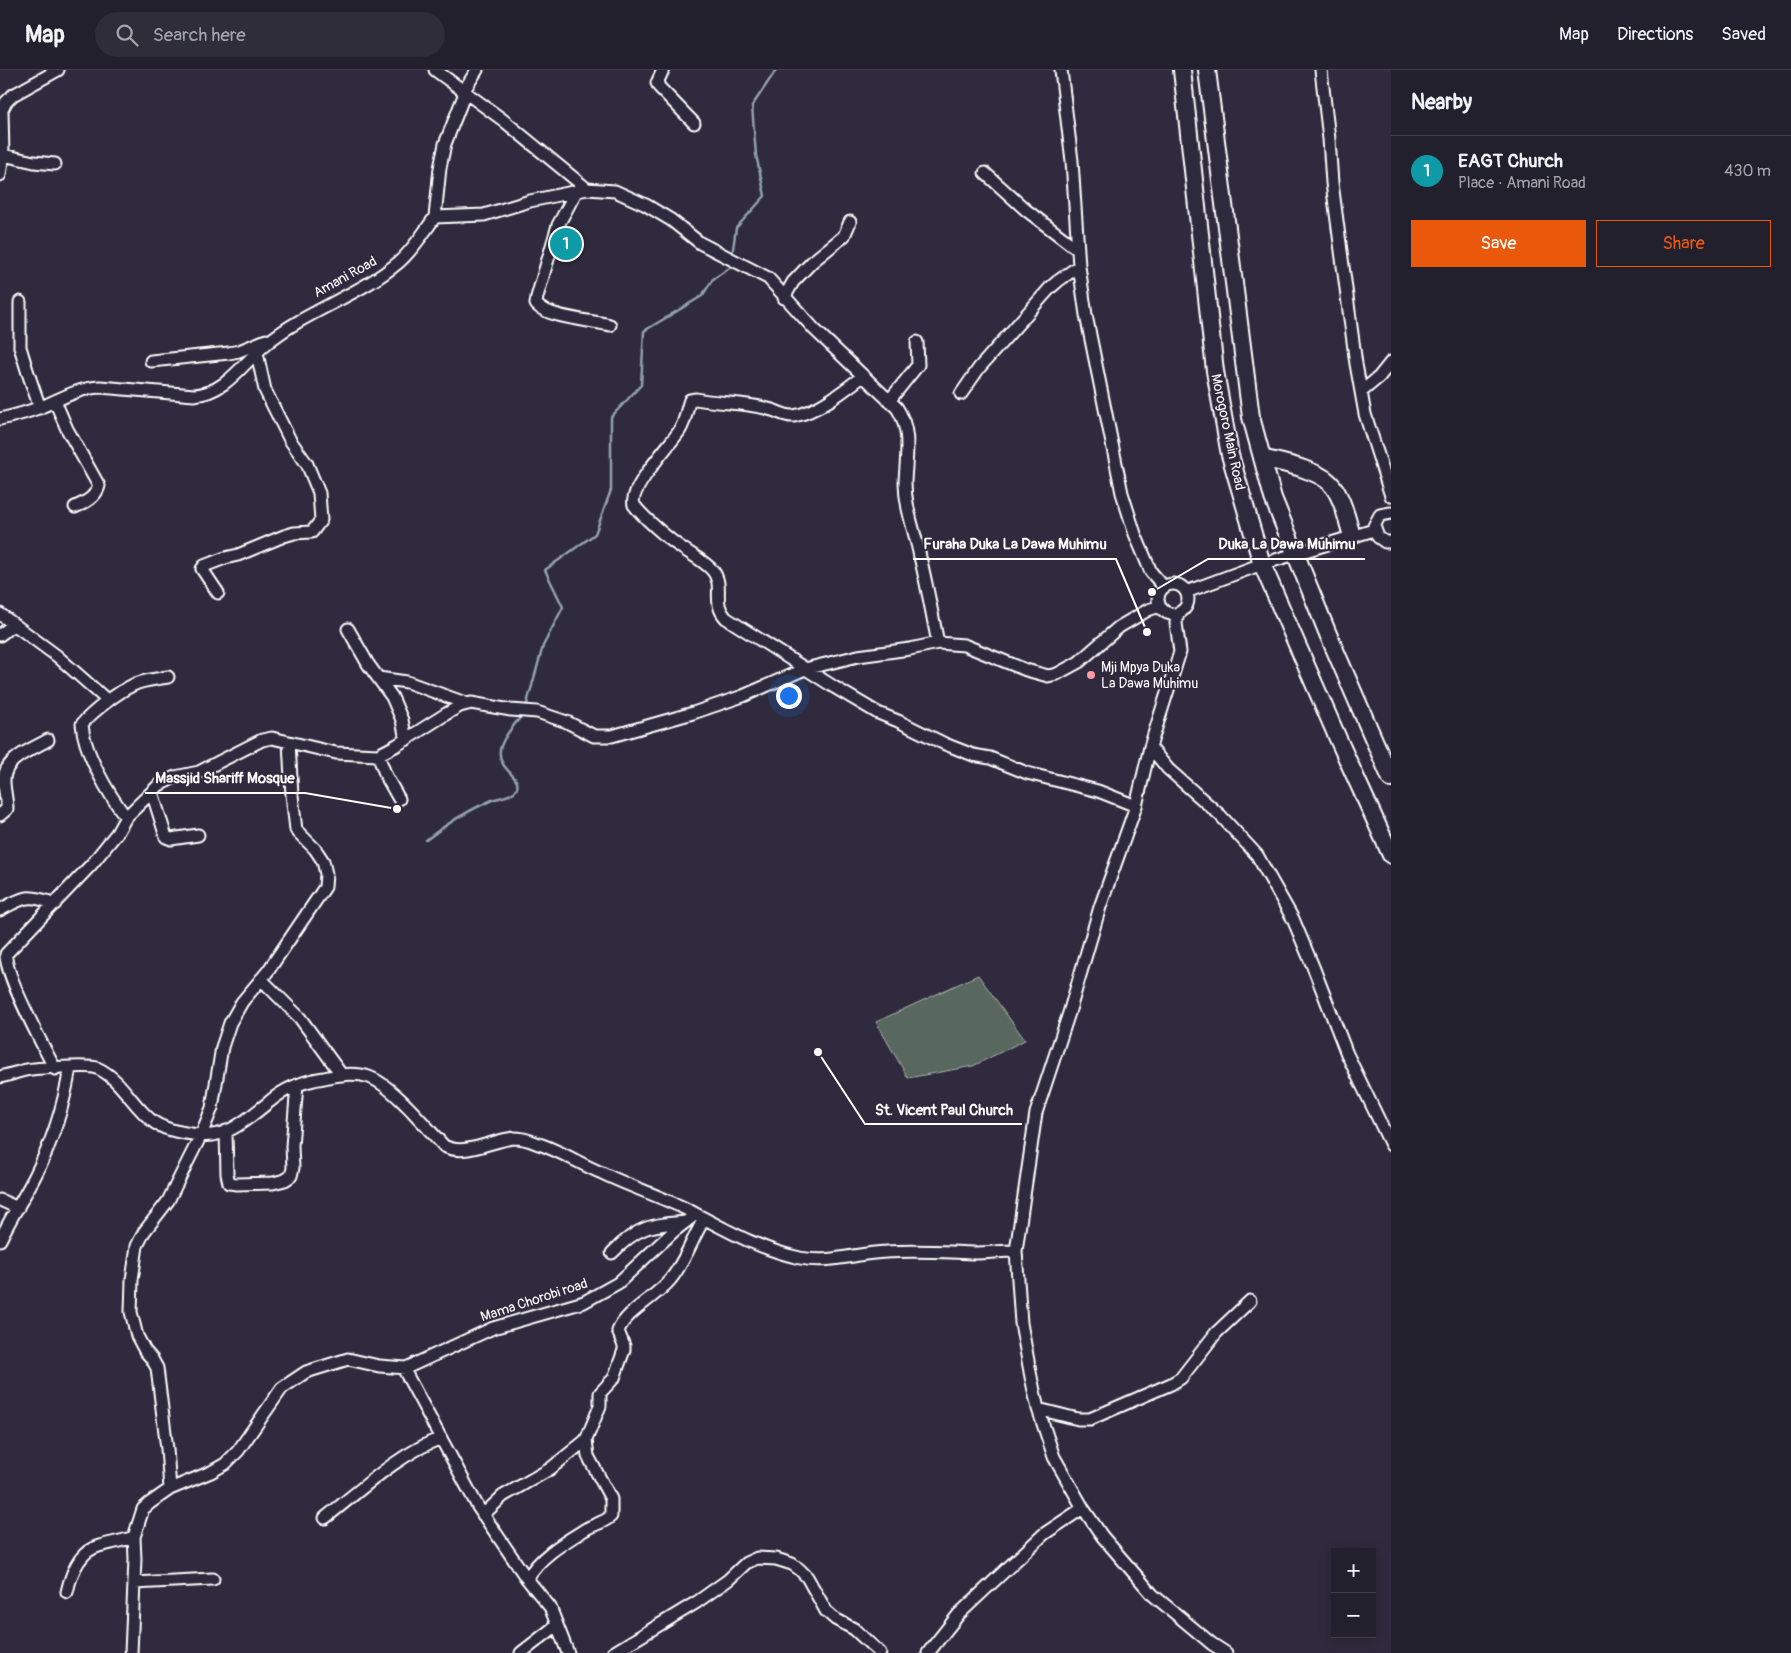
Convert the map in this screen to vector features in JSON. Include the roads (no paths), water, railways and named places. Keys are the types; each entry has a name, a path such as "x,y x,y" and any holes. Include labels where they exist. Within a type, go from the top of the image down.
{"highway":[{"name":"Morogoro Main Road","path":"1182,70 1215,371 1230,454 1262,564 1391,855"},
{"name":"Morogoro Main Road","path":"1207,70 1251,417 1273,498 1328,634 1391,779"},
{"path":"1262,458 1309,471 1329,482 1341,501 1352,536"}],"street":[{"path":"55,164 34,162 1,165 1,109 13,95 58,70"},
{"path":"435,70 503,120 581,190"},
{"path":"477,70 464,92 445,144 440,168 435,217 484,215 530,201 581,190 615,191 646,205 671,220 700,243 768,278 784,298 814,329 897,408 905,424 907,436 905,495 938,643"},
{"path":"663,70 657,83 659,87 694,123"},
{"path":"1061,70 1072,161 1077,249 1086,315 1122,493 1135,534 1151,572 1164,587"},
{"path":"1321,70 1330,140 1332,183 1361,392 1370,430 1391,496"},
{"path":"985,173 1012,198 1077,249"},
{"path":"581,190 558,225 536,304 540,309 554,314 610,325"},
{"name":"Amani Road","path":"0,419 40,408 78,390 100,386 194,395 208,393 227,382 257,352 300,319 356,291 391,268 406,255 435,217"},
{"path":"784,298 793,282 812,262 844,236 850,222"},
{"path":"961,394 978,368 1050,288 1079,266"},
{"path":"20,302 20,347 40,408"},
{"path":"151,361 239,351 277,336"},
{"path":"889,401 918,365 917,342"},
{"path":"218,593 204,574 202,569 204,566 238,555 284,536 294,533 312,532 321,520 322,507 319,493 307,464 290,440 265,390 257,352"},
{"path":"1361,392 1379,377 1391,362"},
{"path":"863,376 826,402 793,416 755,406 696,399 690,400 689,410 682,428 658,457 633,499 634,505 674,543 712,570 718,584 717,603 719,610 726,618 878,713 973,755 990,758 1027,773 1098,791 1136,806"},
{"path":"55,401 99,486 97,492 89,500 75,507"},
{"path":"1391,513 1384,513 1377,518 1374,530 1381,540 1391,542"},
{"path":"1186,592 1295,553 1374,530"},
{"path":"1178,613 1165,612 1160,606 1158,597 1164,587 1176,585 1186,592"},
{"path":"1186,592 1186,605 1178,613 1176,623 1180,652 1150,747 1136,806 1100,907 1069,1013 1036,1113 1016,1251 1021,1323 1038,1409 1054,1457 1083,1508 1102,1536 1153,1595 1212,1644 1226,1653"},
{"path":"378,678 407,682 468,704 537,712 567,722 594,736 606,736 693,713 743,696 805,669 858,656 938,643 964,645 1032,672 1048,676 1057,674 1079,662 1119,627 1160,606"},
{"path":"0,614 57,656 108,701"},
{"path":"0,635 13,625"},
{"path":"348,629 392,697 402,720 406,740"},
{"path":"126,817 112,800 101,779 86,747 82,724 108,701 134,684 168,677"},
{"path":"55,1069 16,989 3,956 91,865 117,833 126,817 152,792 166,780 199,772 262,740 272,738 336,753 378,755 406,740 446,714 468,704"},
{"path":"0,815 7,809 4,780 6,769 14,760 48,740"},
{"path":"170,1489 168,1449 157,1368 144,1351 133,1324 131,1312 136,1252 140,1239 168,1201 201,1135 212,1108 226,1033 242,1002 261,979 324,889 326,868 324,861 296,830 289,743"},
{"path":"1150,747 1168,769 1220,816 1257,855 1265,868 1293,919 1347,1054 1391,1145"},
{"path":"378,755 386,776 399,799"},
{"path":"152,792 166,837 198,835"},
{"path":"0,910 16,901 32,897 55,904"},
{"path":"261,979 300,1018 341,1074"},
{"path":"0,1077 27,1070 89,1066 97,1068 124,1090 154,1122 168,1129 201,1135 226,1131 244,1123 283,1092 297,1085 341,1074 362,1075 378,1082 407,1106 448,1148 467,1149 516,1138 530,1141 548,1147 763,1248 816,1261 888,1252 977,1253 1016,1251"},
{"path":"0,1240 35,1176 57,1122 70,1068"},
{"path":"226,1131 229,1183 273,1183 287,1179 293,1168 292,1146 297,1085"},
{"path":"0,1200 18,1208"},
{"path":"483,1515 503,1496 550,1469 586,1440 600,1406 600,1393 614,1378 624,1350 618,1334 618,1328 670,1280 682,1261 700,1217"},
{"name":"Mama Chorobi road","path":"130,1653 135,1559 134,1536 143,1509 170,1489 225,1464 238,1451 282,1388 306,1372 348,1359 379,1366 403,1368 493,1328 574,1306 597,1296 618,1283 674,1231 686,1222 700,1217"},
{"path":"612,1253 632,1234 643,1228 686,1222"},
{"path":"1038,1409 1078,1419 1090,1419 1171,1384 1181,1378 1216,1333 1250,1301"},
{"path":"403,1368 425,1412 483,1515 527,1579 550,1607 568,1653"},
{"path":"325,1518 400,1459 422,1446 441,1438"},
{"path":"527,1579 536,1565 545,1556 588,1528 611,1516 611,1499 588,1456 586,1440"},
{"path":"928,1653 959,1614 1044,1534 1083,1508"},
{"path":"66,1592 71,1575 87,1551 134,1536"},
{"path":"613,1653 697,1602 728,1580 746,1563 757,1558 776,1558 799,1569 807,1577 826,1611 854,1629 880,1653"},
{"path":"134,1583 213,1580"},
{"path":"521,1653 557,1625"}],"waterway":[{"path":"732,256 736,228 765,196 756,155 752,106 776,70"},
{"path":"526,707 543,646 563,607 545,570 595,534 611,490 611,417 641,385 644,331 702,296 713,279 731,267 731,264"},
{"path":"426,840 465,813 492,800 511,794 516,790 516,781 502,763 500,750 506,736 523,714"}],"place":[{"name":"EAGT Church","path":"566,244"},
{"name":"Duka La Dawa Muhimu","path":"1152,592"},
{"name":"Furaha Duka La Dawa Muhimu","path":"1147,632"},
{"name":"Mji Mpya Duka La Dawa Muhimu","path":"1091,675"},
{"name":"Massjid Shariff Mosque","path":"397,809"},
{"name":"St. Vicent Paul Church","path":"818,1052"}]}
